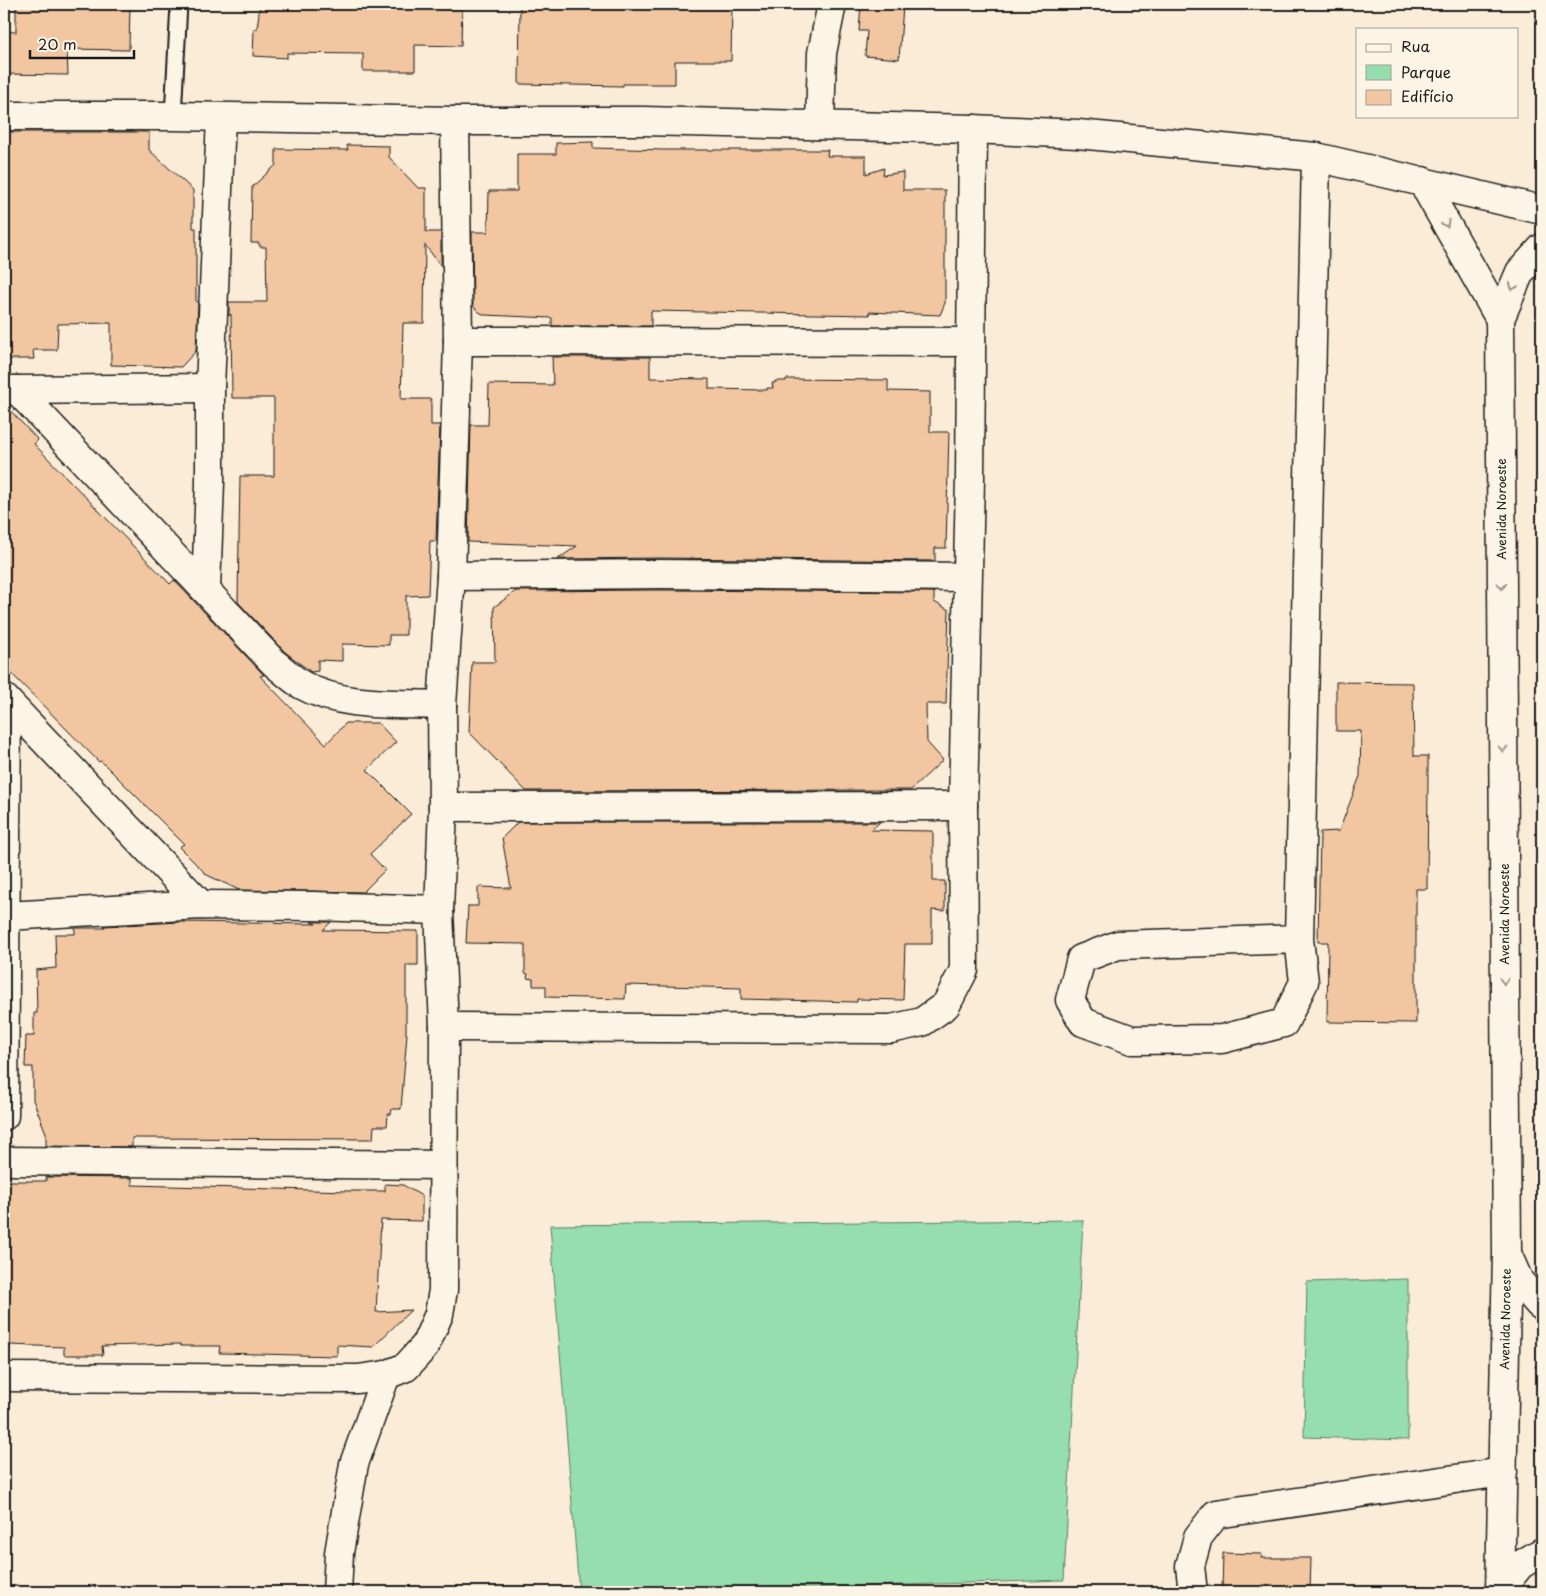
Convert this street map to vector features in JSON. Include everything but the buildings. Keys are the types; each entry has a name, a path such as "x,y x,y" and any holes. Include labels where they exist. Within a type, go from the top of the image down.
{"street":[{"path":"820,125 822,53 832,4"},
{"path":"4,116 644,121 973,129 1078,134 1316,157 1542,210"},
{"path":"206,589 210,482 210,388 220,118"},
{"path":"4,1377 358,1379 386,1375 406,1367 425,1346 440,1314 443,1290 444,1027 439,910 443,807 442,705 451,576 458,341 455,121"},
{"path":"444,1027 891,1029 922,1022 946,1005 964,970 963,806 970,478 973,129"},
{"path":"1300,939 1118,945 1081,960 1070,1000 1083,1022 1132,1040 1222,1039 1284,1023 1304,982 1300,939 1316,157"},
{"path":"1422,181 1500,319"},
{"name":"Avenida Noroeste","path":"1500,1591 1507,1253 1500,319 1520,272 1542,248"},
{"path":"458,341 971,342"},
{"path":"10,390 210,388"},
{"path":"10,390 206,589 274,663 300,684 329,697 362,702 442,705"},
{"path":"451,576 660,574 967,577"},
{"path":"5,700 202,906"},
{"path":"4,1116 6,916 5,700"},
{"path":"443,807 963,806"},
{"path":"6,916 202,906 313,906 439,910"},
{"path":"4,1161 443,1165"},
{"path":"1507,1253 1518,1281 1542,1306"},
{"path":"337,1592 339,1553 354,1464 386,1375"},
{"path":"1192,1592 1190,1566 1198,1537 1216,1514 1502,1472"},
{"path":"1500,1591 1520,1565 1542,1552"}],"lane":[{"path":"173,116 179,4"}],"green space":[{"path":"1083,1220 1064,1580 681,1592 579,1592 550,1225"},
{"path":"1408,1279 1408,1440 1304,1437 1307,1282"}]}
